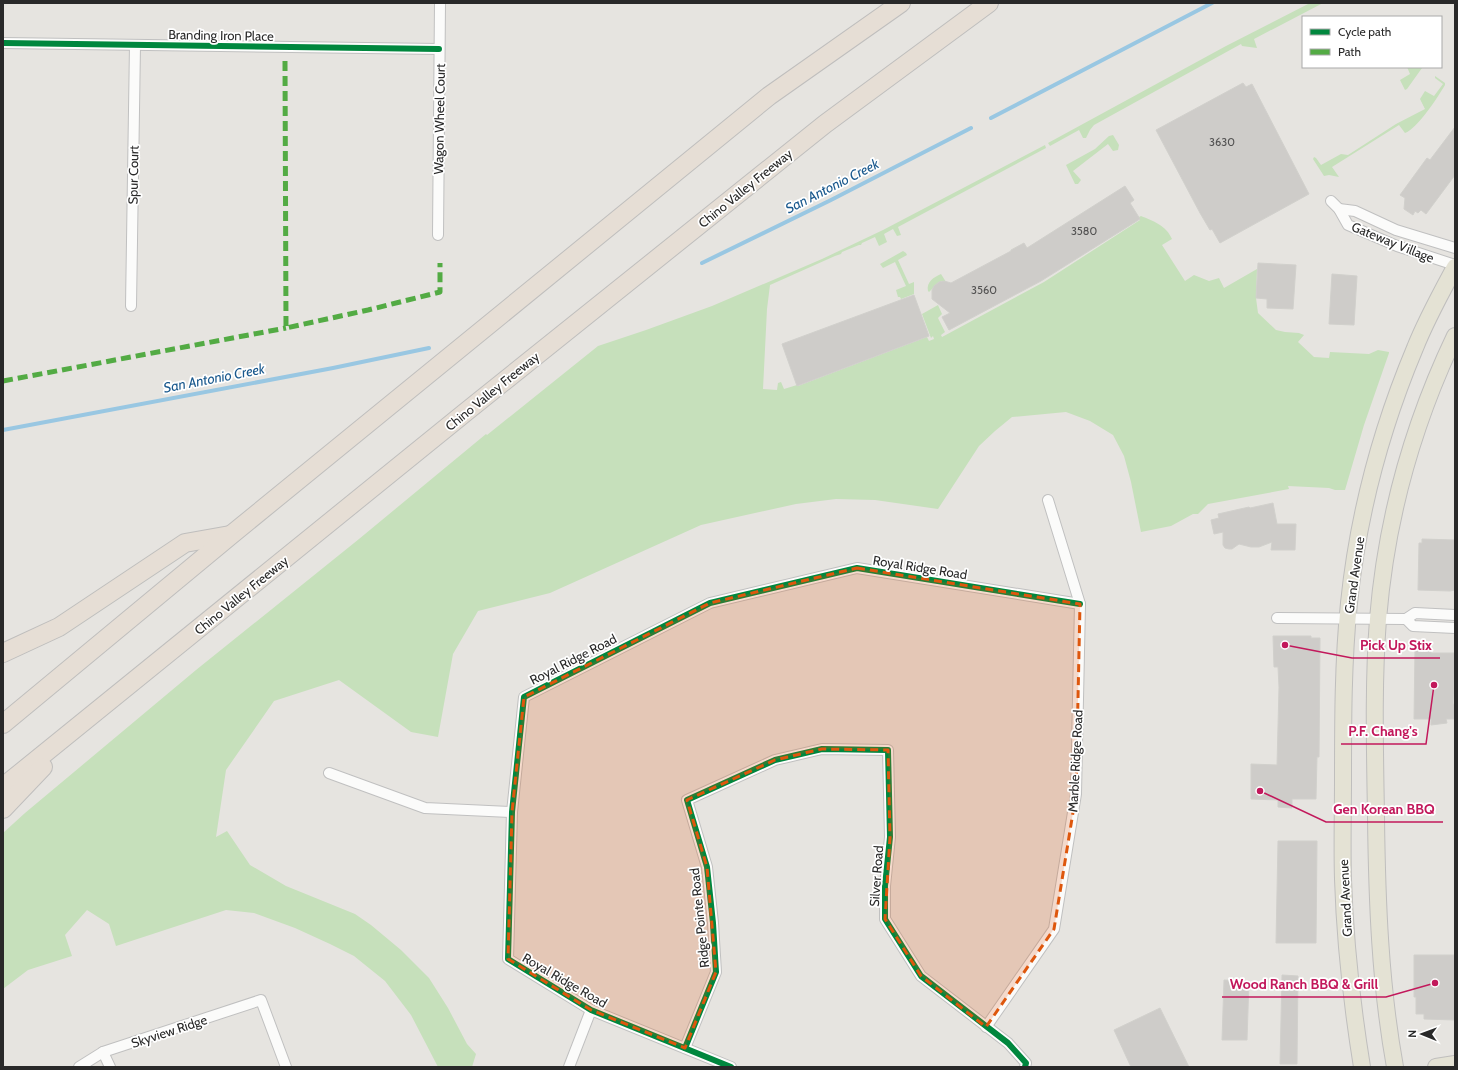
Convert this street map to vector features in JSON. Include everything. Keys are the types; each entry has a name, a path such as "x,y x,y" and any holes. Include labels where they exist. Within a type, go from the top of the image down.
{"highway":[{"path":"3,724 231,535 769,96 901,3"},
{"name":"Chino Valley Freeway","path":"3,787 824,124 989,3"},
{"path":"3,653 59,627 185,543 231,535"},
{"path":"3,809 95,713"}],"main road":[{"name":"Grand Avenue","path":"1362,1067 1348,957 1343,879 1343,760 1348,619 1351,588 1364,512 1375,465 1390,416 1415,346 1455,266"},
{"path":"1395,1067 1384,992 1379,925 1375,782 1378,618 1389,536 1407,461 1425,407 1455,336"},
{"path":"1436,1067 1455,1064"}],"street":[{"name":"Wagon Wheel Court","path":"438,235 440,3"},
{"name":"Branding Iron Place","path":"3,43 439,49"},
{"name":"Spur Court","path":"131,306 135,45"},
{"name":"Gateway Village","path":"1331,201 1339,209 1348,225 1355,229 1413,252 1455,266"},
{"name":"Gateway Village","path":"1339,209 1354,211 1396,230 1455,248"},
{"name":"Marble Ridge Road","path":"986,1027 1054,929 1076,794 1080,604 1048,500"},
{"name":"Royal Ridge Road","path":"731,1067 591,1010 508,959 512,812 524,697 710,602 857,568 1080,604"},
{"path":"1277,618 1406,619 1415,613 1455,615"},
{"path":"1406,619 1413,626 1455,628"},
{"name":"Ridge Pointe Road","path":"685,1048 716,972 707,867 687,800 775,760 822,749 888,750"},
{"name":"Silver Road","path":"888,750 890,837 884,886 885,918 921,976 1008,1043 1025,1065"},
{"path":"329,773 425,808 512,812"},
{"name":"Skyview Ridge","path":"79,1067 103,1052 261,1000 286,1067"},
{"path":"569,1067 591,1010"},
{"path":"103,1052 110,1067"}],"highlighted area":[{"path":"857,568 1080,604 1076,794 1054,929 986,1027 921,976 885,919 890,837 888,750 822,749 775,760 687,800 707,867 716,972 685,1048 591,1010 508,959 512,812 524,697 710,603"}],"green space":[{"path":"1310,3 1323,3 1254,39 1257,48 1242,46 1241,44 1094,125 1086,138 1083,138 1079,130 1050,146 1048,143 1226,46"},
{"path":"1407,68 1422,68 1405,90 1400,80 1410,74"},
{"path":"1435,76 1445,83 1445,85 1427,112 1415,126 1405,133 1399,125 1332,167 1339,177 1329,175 1324,176 1313,159 1314,157 1321,165 1341,154 1348,155 1396,124 1425,109 1420,99 1425,91 1434,96 1443,84 1435,78"},
{"path":"1113,135 1119,145 1118,150 1113,151 1108,144 1073,171 1081,180 1078,184 1075,184 1066,165 1095,149 1109,136"},
{"path":"1045,145 1046,148 898,227 901,235 897,236 893,229 884,234 887,242 879,246 875,237 862,243 861,245 842,252 841,254 770,285 767,309 763,389 777,390 778,383 781,382 784,389 798,386 927,337 929,341 934,339 933,336 931,338 922,314 938,305 942,314 938,318 945,332 941,335 942,337 1044,282 1140,220 1139,217 1141,216 1159,224 1169,234 1172,239 1162,245 1185,281 1194,275 1209,281 1219,278 1224,288 1257,269 1256,298 1258,313 1276,330 1304,335 1298,342 1314,357 1329,358 1330,352 1369,354 1378,350 1389,352 1364,425 1345,490 1288,486 1289,489 1208,504 1198,514 1193,514 1171,526 1141,532 1124,456 1113,435 1090,421 1066,412 1012,417 979,446 938,509 875,500 836,499 796,504 701,525 550,593 478,611 453,654 438,737 411,732 339,680 274,701 226,770 216,837 227,831 250,865 286,886 355,914 401,950 429,978 448,1008 467,1044 476,1054 472,1067 438,1067 411,1015 385,981 354,956 295,928 254,913 226,910 116,946 109,924 87,910 65,935 72,956 28,970 3,989 3,833 196,670 359,539 486,434 487,435 598,346 712,306 822,259 883,230"},
{"path":"903,251 907,255 898,260 909,284 914,282 914,294 901,299 898,297 896,290 906,286 895,262 883,268 880,264"},
{"path":"941,274 946,282 939,282 929,292 929,282"}],"building":[{"path":"1243,83 1246,87 1252,84 1309,194 1220,243 1200,213 1156,130"},
{"path":"1455,127 1455,175 1426,214 1421,210 1418,213 1415,211 1413,215 1404,209 1405,198 1400,195 1427,158 1430,160"},
{"path":"1125,186 1134,200 1130,203 1140,219 1041,281 949,330 942,317 950,313 932,299 932,290 934,286 939,282 944,281 951,283 1024,243 1027,248"},
{"path":"1258,263 1296,265 1293,309 1267,308 1267,299 1256,298"},
{"path":"1332,274 1357,276 1354,325 1329,324"},
{"path":"914,295 929,336 797,386 782,344"},
{"path":"1273,503 1277,524 1296,524 1295,550 1271,550 1272,542 1259,547 1239,544 1232,549 1229,549 1225,548 1223,545 1223,532 1214,534 1211,520 1219,518 1218,514"},
{"path":"1422,539 1455,540 1455,590 1418,590 1419,543 1422,543"},
{"path":"1273,636 1311,636 1311,638 1320,638 1319,757 1317,757 1316,799 1292,799 1292,808 1278,807 1278,800 1251,799 1251,764 1277,765 1279,687 1278,667 1274,667"},
{"path":"1415,649 1431,650 1431,653 1455,653 1453,704 1455,704 1455,719 1446,719 1447,723 1431,725 1431,719 1414,719"},
{"path":"1278,841 1317,841 1316,943 1276,943"},
{"path":"1414,955 1455,955 1455,1020 1424,1019 1424,1014 1416,1014 1416,997 1414,997"},
{"path":"1282,975 1298,976 1297,1064 1280,1064"},
{"path":"1224,980 1249,981 1247,1040 1222,1040"},
{"path":"1160,1008 1189,1067 1131,1067 1114,1030"}],"waterway":[{"name":"San Antonio Creek","path":"991,118 1212,3"},
{"name":"San Antonio Creek","path":"702,263 831,200 971,128"},
{"name":"San Antonio Creek","path":"3,430 333,368 429,348"}],"marked path":[{"path":"285,61 286,328 440,292 440,263"},
{"path":"3,381 286,328"}],"cycle path":[{"path":"3,43 439,49"},
{"path":"731,1067 591,1010 508,959 512,812 524,697 710,603 857,568 1080,604"},
{"path":"685,1048 716,972 707,867 687,800 775,760 822,749 888,750 890,837 885,886 885,919 921,976 1008,1043 1026,1063 1025,1067"}],"place":[{"name":"Pick Up Stix","path":"1285,645"},
{"name":"P.F. Chang's","path":"1434,685"},
{"name":"Gen Korean BBQ","path":"1260,791"},
{"name":"Wood Ranch BBQ & Grill","path":"1435,983"}]}
